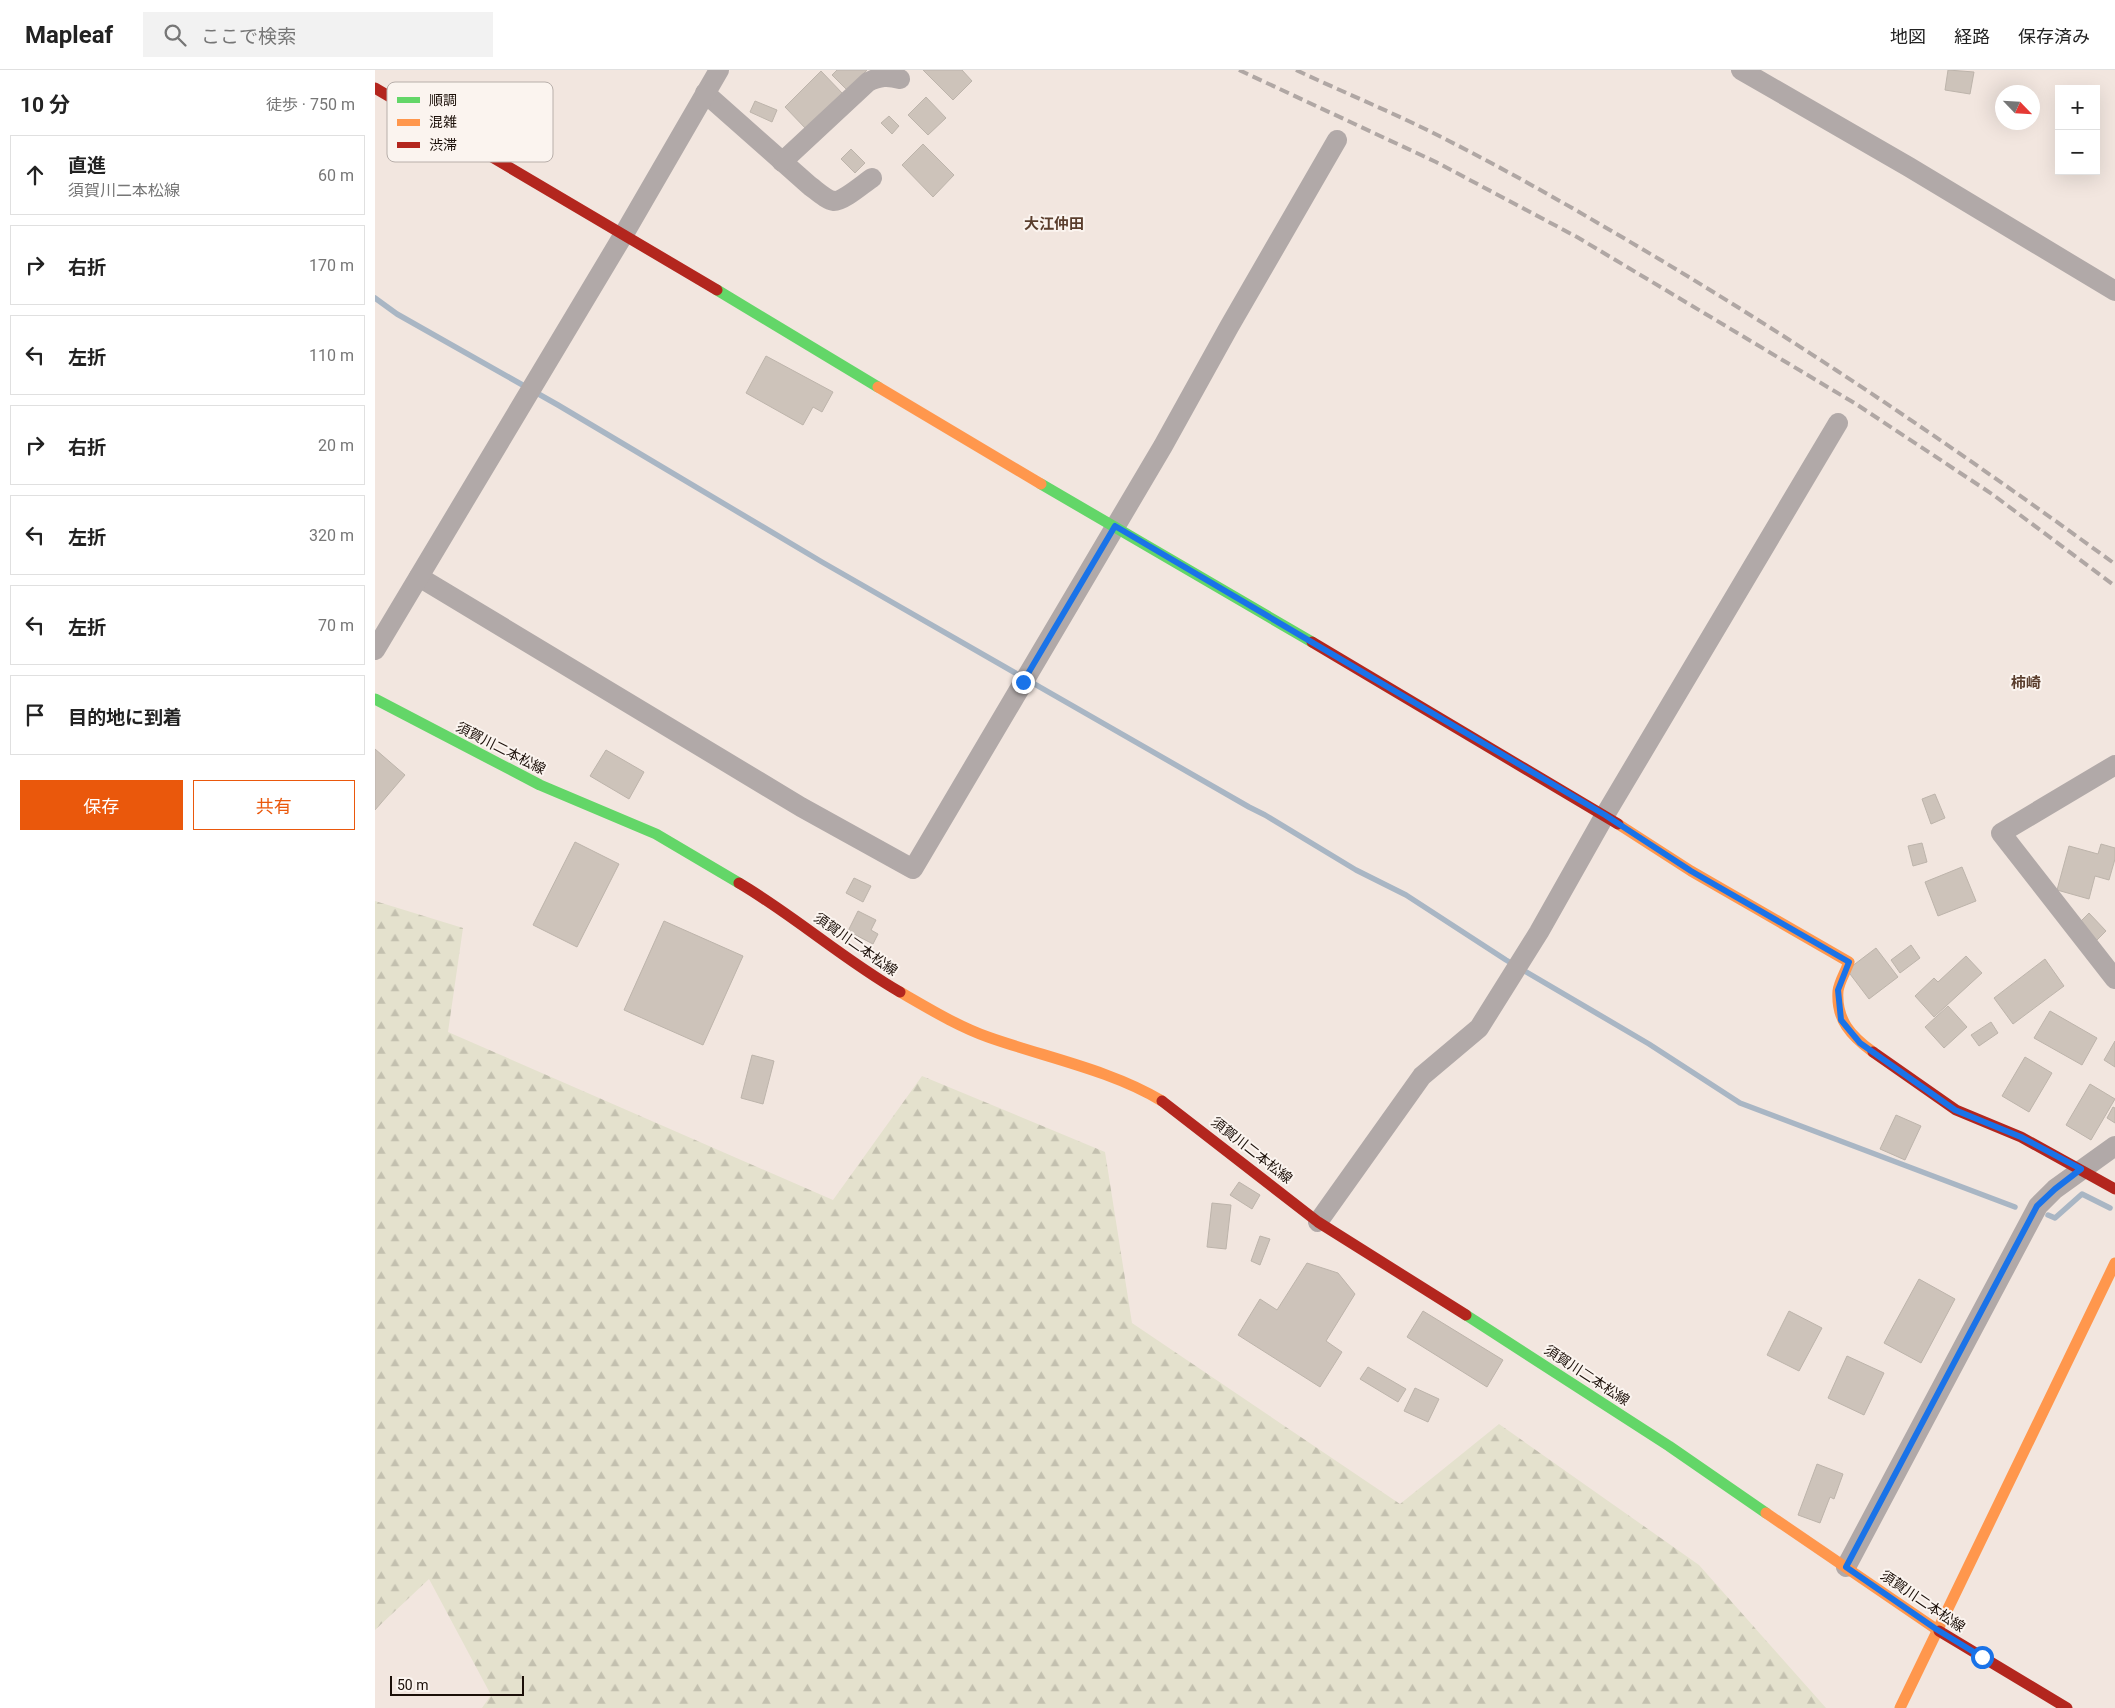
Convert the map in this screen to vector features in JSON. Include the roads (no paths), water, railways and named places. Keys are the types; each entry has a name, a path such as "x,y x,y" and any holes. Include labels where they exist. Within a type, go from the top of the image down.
{"street":[{"path":"375,650 624,234 719,70"},
{"path":"1741,70 1909,167 2115,291"},
{"path":"782,162 868,82 877,77 889,76 901,79"},
{"path":"375,88 387,95"},
{"path":"705,93 810,186 833,201 841,200 872,178"},
{"path":"419,577 801,807 913,869 1115,526 1337,140"},
{"path":"501,162 966,440 1605,815 1691,871 1849,962 1838,990 1841,1020 1860,1043 1955,1110 2021,1137 2115,1189"},
{"path":"1318,1222 1421,1076 1479,1028 1838,424"},
{"name":"須賀川二本松線","path":"375,699 540,785 656,834 752,891 833,946 867,973 947,1018 986,1036 1139,1087 1169,1105 1318,1222 1564,1377 1936,1629 2057,1705"},
{"path":"2115,765 2001,833 2115,979"},
{"path":"1846,1567 2037,1206 2081,1169 2115,1146"},
{"path":"1900,1708 1936,1629 2041,1419 2115,1263"}],"waterway":[{"path":"375,298 397,314 558,405 822,562 1265,815 1356,870 1406,895 1506,960 1649,1044 1740,1103 2015,1207"},
{"path":"2048,1215 2055,1218 2082,1194 2110,1208"}],"railway":[{"path":"1239,70 1436,162 1577,237 1856,404 1992,494 2115,586"},
{"path":"1296,70 1411,122 1476,155 1555,198 1659,259 1776,331 1890,406 2115,564"}],"district":[{"name":"大江仲田","path":"1054,224"},
{"name":"柿崎","path":"2026,683"}]}
